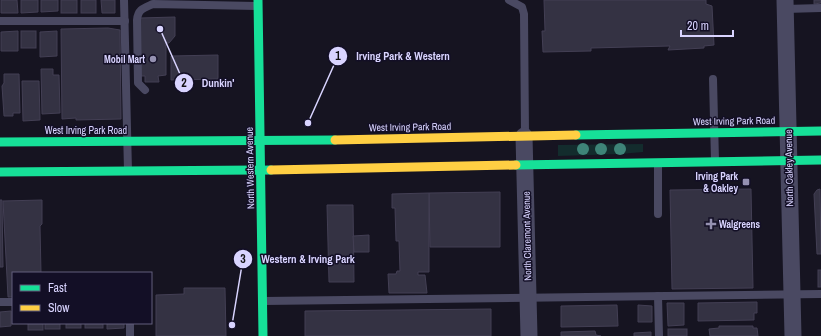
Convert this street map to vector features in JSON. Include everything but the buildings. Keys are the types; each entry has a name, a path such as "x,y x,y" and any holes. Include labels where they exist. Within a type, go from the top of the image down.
{"main road":[{"name":"North Western Avenue","path":"258,3 263,336"},
{"name":"West Irving Park Road","path":"0,142 261,141 821,130"},
{"path":"0,172 261,170 821,160"}],"street":[{"name":"North Oakley Avenue","path":"785,5 793,336"},
{"name":"North Claremont Avenue","path":"524,136 529,336"}],"lane":[{"path":"124,0 128,171"},
{"path":"508,0 522,7 524,14 524,136"},
{"path":"145,90 138,82 137,20 138,13 143,8 153,4 258,3"},
{"path":"785,5 821,8"},
{"path":"0,21 124,21"},
{"path":"713,79 715,162"},
{"path":"658,163 658,214"},
{"path":"263,301 821,294"},
{"path":"658,296 659,336"},
{"path":"0,302 12,302"},
{"path":"130,324 130,336"}],"green space":[{"path":"643,144 643,152 558,156 558,145"}],"traffic: fast":[{"path":"258,0 263,336"},
{"path":"576,135 821,131"},
{"path":"0,142 335,140"},
{"path":"516,165 821,160"},
{"path":"0,172 271,170"}],"traffic: slow":[{"path":"335,140 576,135"},
{"path":"271,170 516,165"}],"place":[{"name":"Dunkin'","path":"160,29"},
{"name":"Mobil Mart","path":"153,59"},
{"name":"Irving Park & Western","path":"308,123"},
{"name":"Irving Park & Oakley","path":"746,182"},
{"name":"Walgreens","path":"711,224"},
{"name":"Western & Irving Park","path":"232,325"}]}
